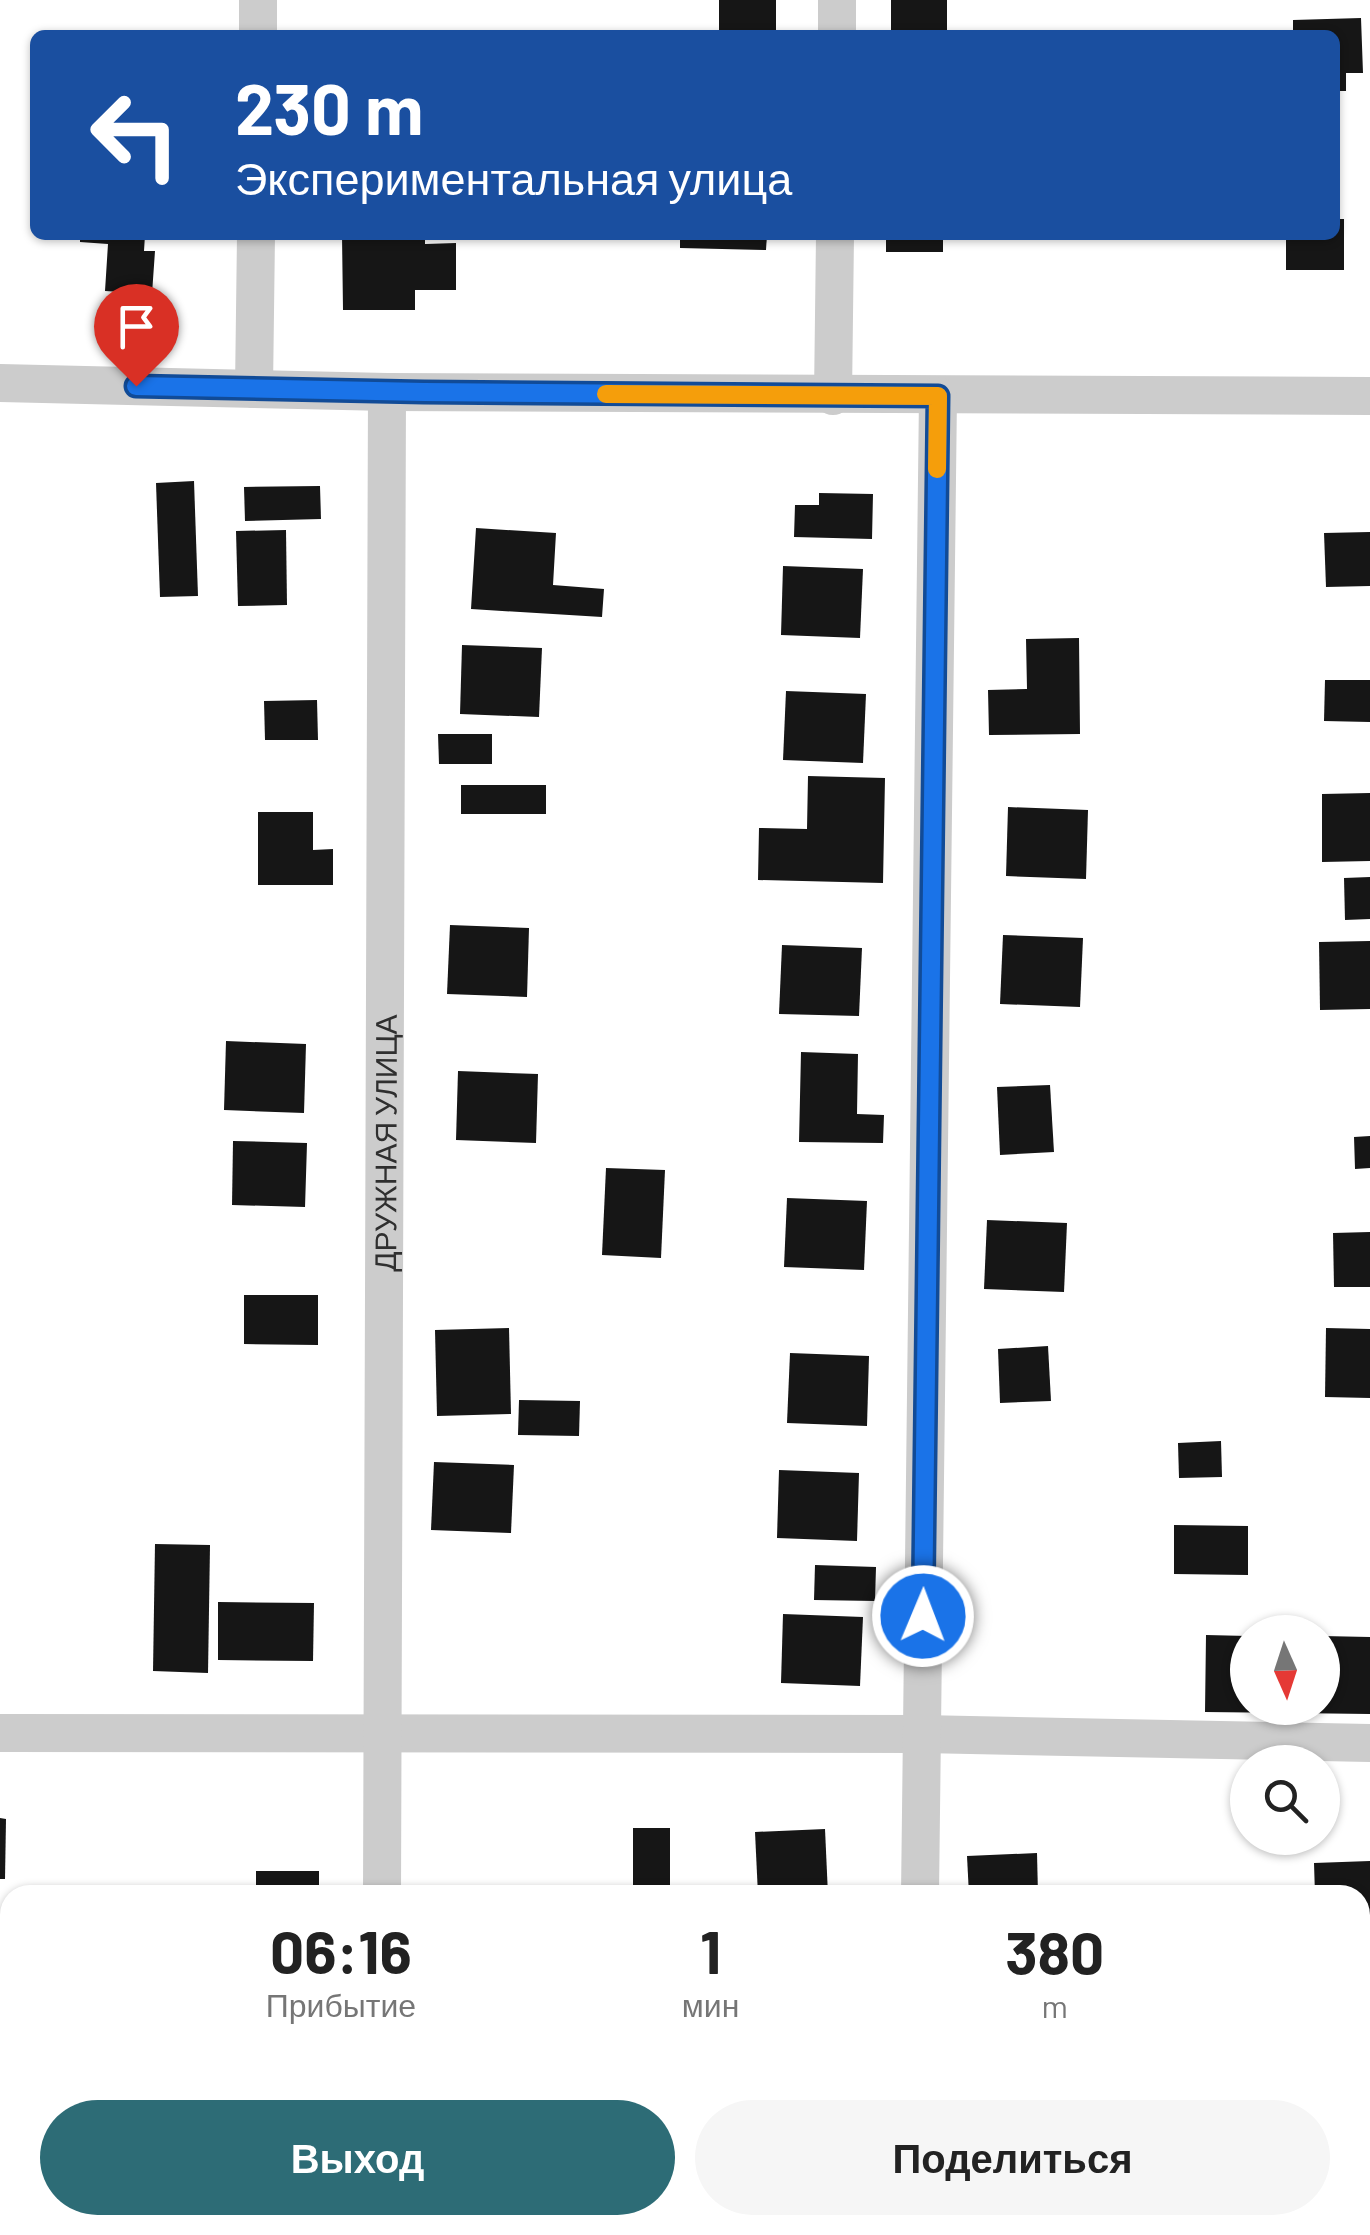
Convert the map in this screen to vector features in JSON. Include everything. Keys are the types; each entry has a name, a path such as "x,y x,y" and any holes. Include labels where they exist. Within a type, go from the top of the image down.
{"street":[{"path":"258,0 258,30"},
{"path":"837,0 837,30"},
{"path":"254,389 256,240"},
{"path":"833,396 835,240"},
{"path":"0,383 387,392 1370,396"},
{"name":"ДРУЖНАЯ УЛИЦА","path":"382,1885 387,392"},
{"path":"920,1885 938,396"},
{"path":"0,1733 922,1734 1370,1744"}],"building":[{"path":"719,0 776,0 776,30 719,30"},
{"path":"891,0 947,0 947,30 891,30"},
{"path":"1361,18 1363,73 1346,73 1346,91 1340,91 1340,30 1293,30 1293,20"},
{"path":"1340,219 1344,219 1344,270 1286,270 1286,240 1340,240"},
{"path":"145,240 144,251 155,251 152,294 105,291 108,244 80,242"},
{"path":"342,240 456,243 456,290 415,290 415,310 343,310"},
{"path":"680,240 767,240 766,250 680,248"},
{"path":"886,240 943,240 943,252 886,252"},
{"path":"194,481 198,596 160,597 156,483"},
{"path":"320,486 321,519 245,521 244,487"},
{"path":"819,493 873,494 872,539 794,537 795,505 819,505"},
{"path":"476,528 556,533 553,585 604,589 602,617 471,609"},
{"path":"286,530 287,605 238,606 236,531"},
{"path":"1370,532 1370,586 1326,587 1324,533"},
{"path":"783,566 863,569 860,638 781,635"},
{"path":"1079,638 1080,734 989,735 988,690 1027,689 1026,639"},
{"path":"462,645 542,648 539,717 460,714"},
{"path":"1325,680 1370,680 1370,722 1324,721"},
{"path":"786,691 866,694 863,763 783,760"},
{"path":"317,700 318,740 265,740 264,701"},
{"path":"438,734 492,734 492,764 439,764"},
{"path":"808,776 885,778 883,883 758,880 759,828 807,829"},
{"path":"461,785 546,785 546,814 461,814"},
{"path":"1370,793 1370,861 1322,862 1322,794"},
{"path":"1008,807 1088,810 1086,879 1006,876"},
{"path":"258,812 313,812 313,850 333,849 333,885 258,885"},
{"path":"1370,877 1370,919 1345,920 1344,878"},
{"path":"450,925 529,928 527,997 447,994"},
{"path":"1003,935 1083,938 1080,1007 1000,1004"},
{"path":"1370,941 1370,1009 1320,1010 1319,942"},
{"path":"782,945 862,948 859,1016 779,1014"},
{"path":"226,1041 306,1044 304,1113 224,1110"},
{"path":"801,1052 858,1054 857,1114 884,1115 883,1143 799,1142"},
{"path":"458,1071 538,1074 536,1143 456,1140"},
{"path":"1050,1085 1054,1152 1000,1155 997,1087"},
{"path":"1370,1136 1370,1168 1355,1169 1354,1137"},
{"path":"233,1141 307,1143 305,1207 232,1205"},
{"path":"606,1168 665,1170 661,1258 602,1255"},
{"path":"787,1198 867,1201 864,1270 784,1267"},
{"path":"987,1220 1067,1223 1064,1292 984,1289"},
{"path":"1370,1232 1370,1287 1334,1287 1333,1233"},
{"path":"244,1295 318,1295 318,1345 244,1344"},
{"path":"509,1328 511,1414 437,1416 435,1330"},
{"path":"1326,1328 1370,1329 1370,1398 1325,1397"},
{"path":"1048,1346 1051,1401 1000,1403 998,1349"},
{"path":"790,1353 869,1356 867,1426 787,1423"},
{"path":"519,1400 580,1401 579,1436 518,1435"},
{"path":"1221,1441 1222,1477 1179,1478 1178,1443"},
{"path":"434,1462 514,1465 511,1533 431,1530"},
{"path":"779,1470 859,1473 857,1541 777,1538"},
{"path":"1174,1525 1248,1526 1248,1575 1174,1574"},
{"path":"155,1544 210,1545 208,1673 153,1671"},
{"path":"815,1565 876,1567 875,1601 814,1600"},
{"path":"218,1602 314,1603 313,1661 218,1660"},
{"path":"783,1614 863,1617 860,1686 781,1683"},
{"path":"1206,1635 1230,1636 1230,1712 1205,1712"},
{"path":"1340,1636 1370,1637 1370,1714 1340,1714"},
{"path":"0,1818 6,1819 5,1879 0,1879"},
{"path":"633,1828 670,1828 670,1885 633,1885"},
{"path":"825,1829 828,1885 758,1885 755,1832"},
{"path":"1037,1853 1038,1885 968,1885 967,1856"},
{"path":"1370,1861 1370,1885 1315,1885 1314,1863"},
{"path":"256,1871 319,1871 319,1885 256,1885"}],"slow traffic":[{"path":"606,394 938,396 937,469"}],"route":[{"path":"136,386 938,396 923,1616"}]}
